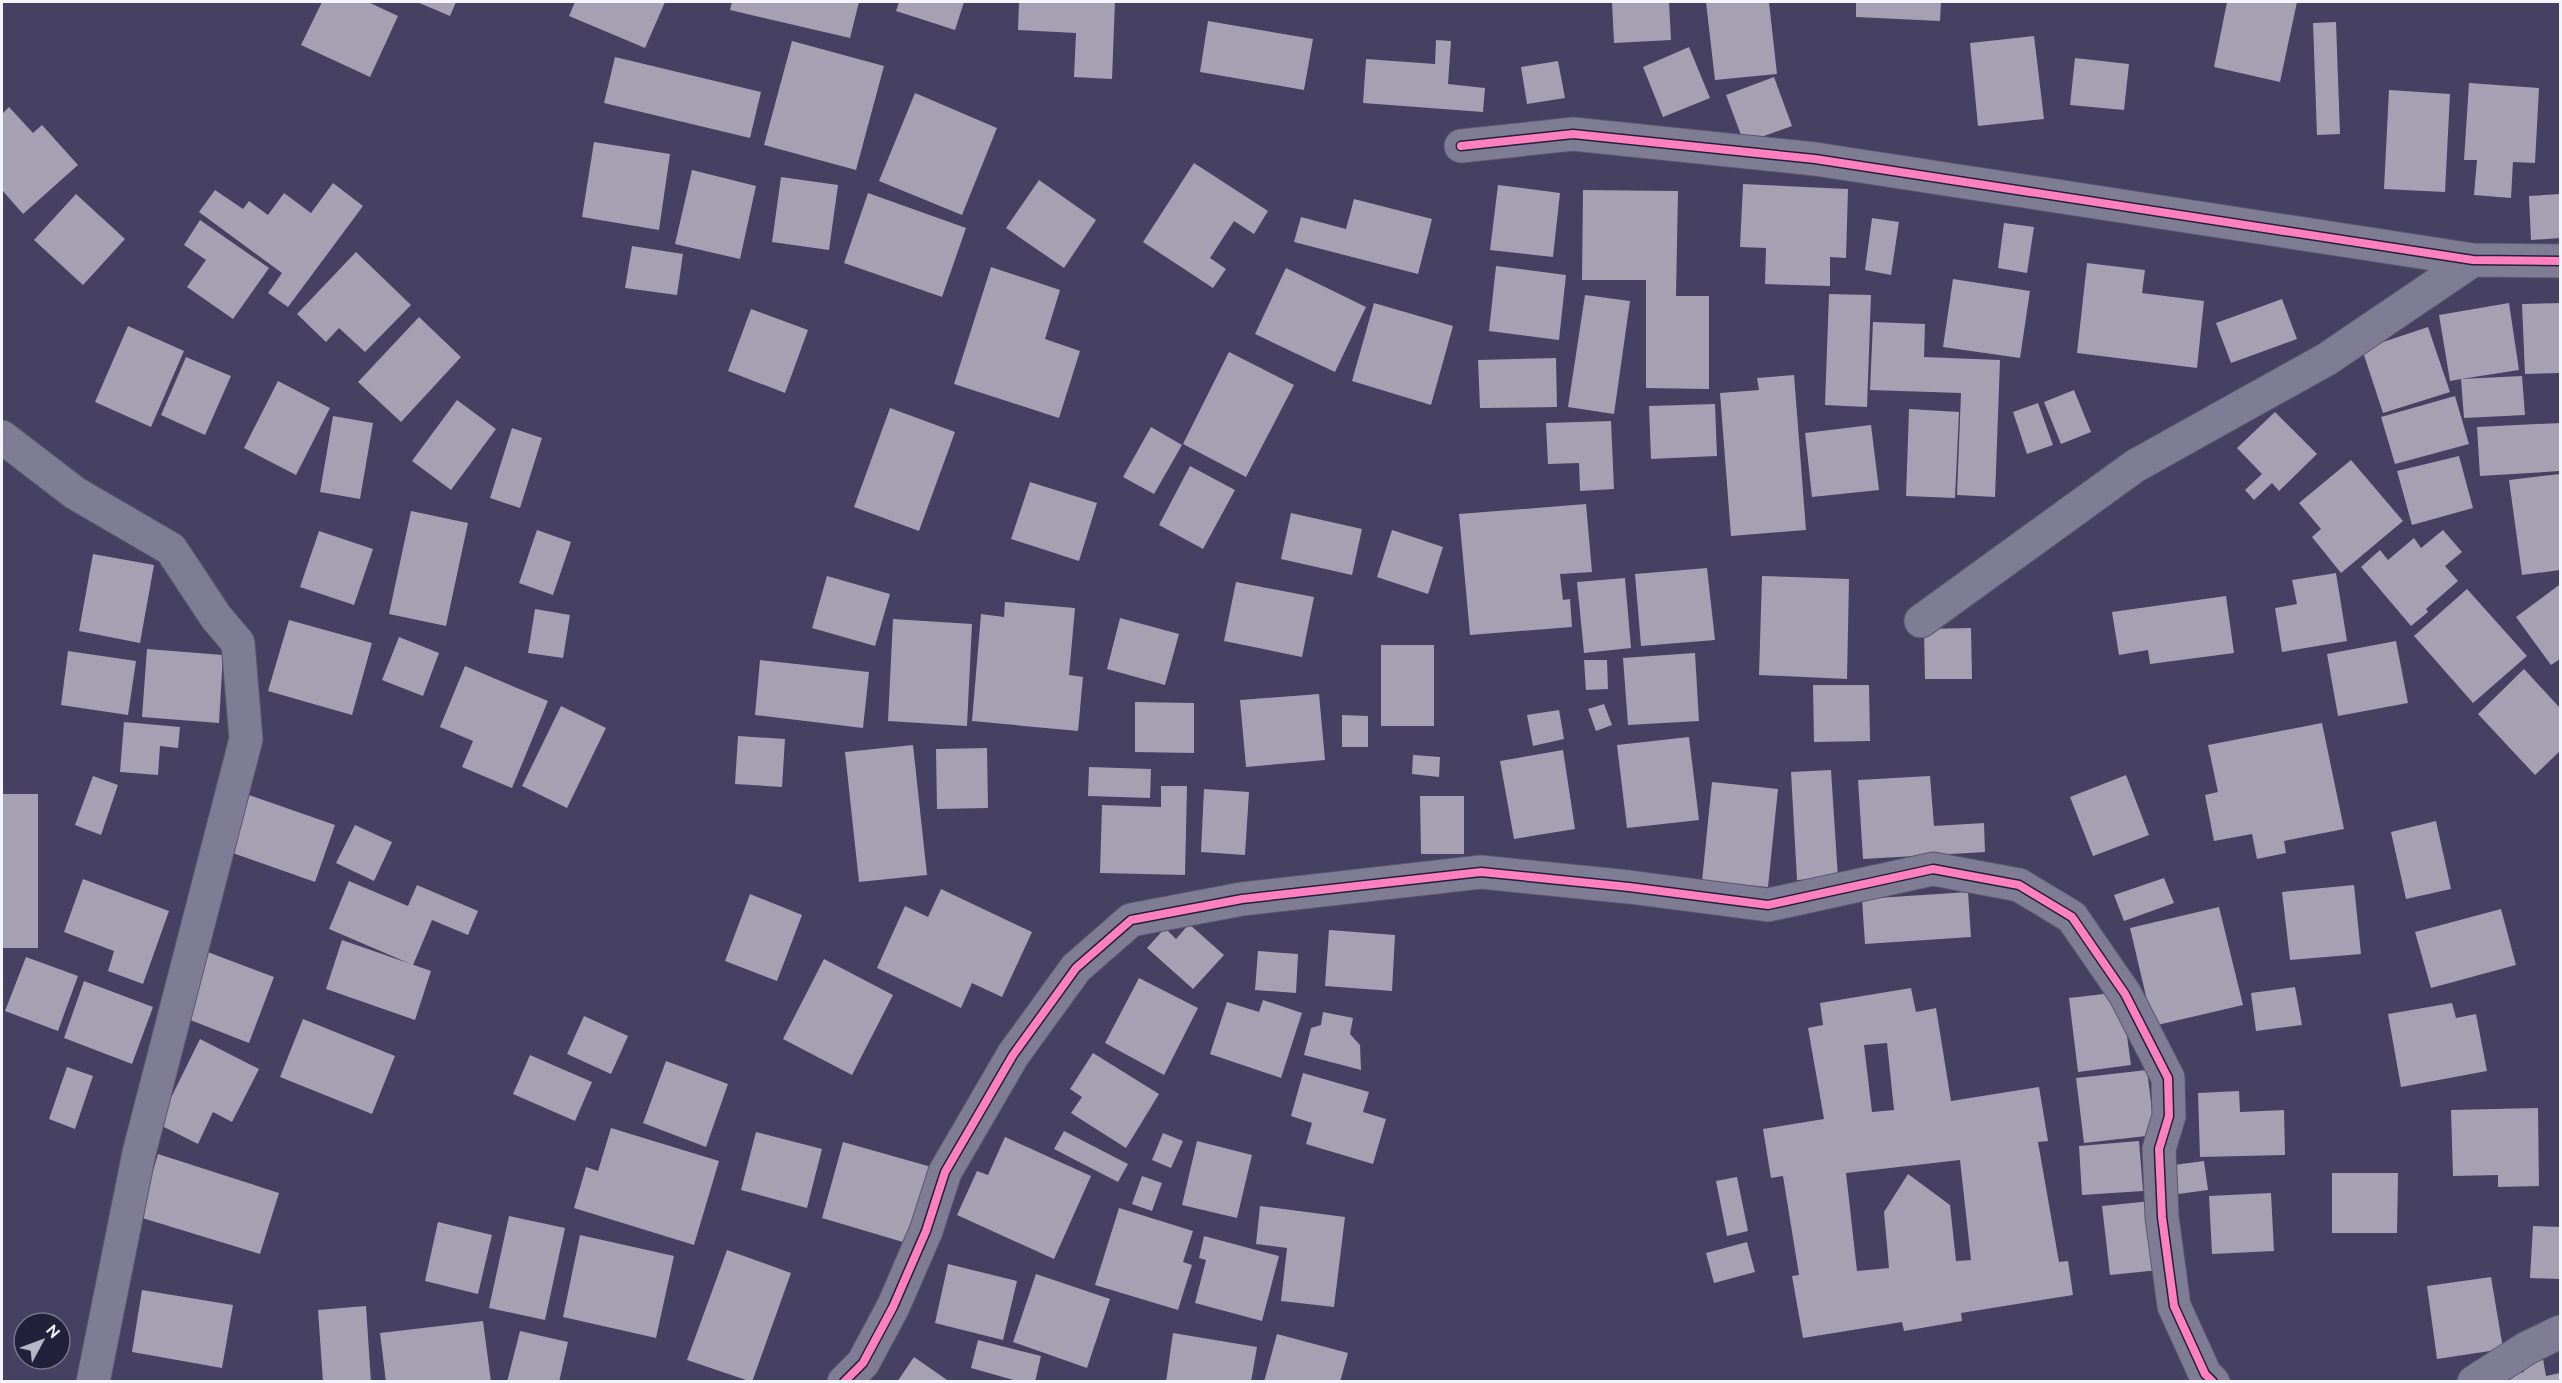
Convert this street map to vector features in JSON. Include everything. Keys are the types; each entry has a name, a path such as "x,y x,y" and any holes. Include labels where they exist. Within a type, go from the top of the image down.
{"street":[{"path":"1461,146 1573,134 1815,159 2473,260 2560,261"},
{"path":"1921,621 2135,466 2327,359 2473,260"},
{"path":"2,437 75,493 171,549 216,617 238,644 246,739 139,1153 93,1382"},
{"path":"844,1382 863,1363 894,1307 926,1231 945,1172 1013,1055 1076,968 1131,920 1242,899 1481,872 1629,887 1768,905 1933,870 2019,885 2072,918 2125,994 2168,1078 2169,1116 2158,1149 2162,1217 2174,1306 2205,1374 2212,1382"},
{"path":"2474,1382 2527,1348 2560,1332"}],"building":[{"path":"322,2 368,2 398,16 370,77 301,45"},
{"path":"417,2 456,2 450,16"},
{"path":"575,2 665,2 645,48 569,16"},
{"path":"732,2 859,2 850,38 730,10"},
{"path":"899,2 964,2 955,30 896,11"},
{"path":"1019,2 1115,2 1112,79 1074,77 1076,33 1018,30"},
{"path":"1612,2 1669,2 1671,40 1614,43"},
{"path":"1706,2 1769,2 1777,74 1715,80"},
{"path":"1856,2 1941,2 1940,21 1856,17"},
{"path":"2227,2 2297,2 2280,82 2214,67"},
{"path":"1208,21 1313,39 1304,90 1200,72"},
{"path":"2336,22 2340,134 2317,135 2313,23"},
{"path":"2034,36 2044,119 1978,126 1970,43"},
{"path":"1436,40 1451,41 1448,84 1485,88 1483,112 1363,103 1366,59 1435,64"},
{"path":"792,41 884,66 856,170 764,145"},
{"path":"1689,47 1710,98 1663,117 1643,67"},
{"path":"615,57 761,92 750,138 604,103"},
{"path":"2075,58 2129,64 2124,110 2070,105"},
{"path":"1558,61 1565,98 1527,104 1521,67"},
{"path":"1774,77 1792,126 1744,143 1726,95"},
{"path":"2469,83 2539,88 2535,163 2513,162 2511,198 2474,195 2477,160 2464,160"},
{"path":"2389,90 2450,94 2445,192 2384,189"},
{"path":"915,93 997,128 962,215 879,181"},
{"path":"9,107 33,133 42,125 78,165 23,214 2,190 2,114"},
{"path":"594,142 670,154 659,230 582,217"},
{"path":"1194,163 1268,211 1254,234 1234,221 1210,258 1226,269 1213,288 1143,242"},
{"path":"692,170 756,186 740,259 675,244"},
{"path":"781,177 838,185 829,250 772,242"},
{"path":"1039,180 1096,220 1064,268 1006,228"},
{"path":"333,183 363,206 288,307 268,293 282,273 199,212 215,190 243,209 249,201 268,215 284,193 311,213"},
{"path":"1743,184 1848,189 1846,258 1830,257 1830,286 1765,284 1766,248 1740,247"},
{"path":"1498,185 1560,193 1553,257 1490,250"},
{"path":"1583,190 1678,191 1676,296 1709,296 1709,389 1646,388 1646,280 1582,280"},
{"path":"868,193 966,228 942,297 844,263"},
{"path":"76,194 125,239 83,285 34,240"},
{"path":"2560,194 2560,238 2531,240 2529,196"},
{"path":"1354,199 1432,219 1418,274 1294,242 1301,217 1346,229"},
{"path":"1872,218 1899,222 1891,275 1865,270"},
{"path":"200,220 269,268 233,319 187,287 206,260 184,245"},
{"path":"2004,223 2034,227 2027,273 1998,268"},
{"path":"632,246 683,254 677,295 625,288"},
{"path":"356,252 411,305 365,352 339,328 326,342 297,314"},
{"path":"2087,263 2145,270 2142,293 2204,301 2197,368 2077,353"},
{"path":"1496,266 1566,275 1559,340 1489,331"},
{"path":"991,267 1060,290 1045,339 1080,351 1059,418 954,384"},
{"path":"1286,268 1366,307 1335,372 1255,334"},
{"path":"1953,279 2030,291 2020,358 1943,347"},
{"path":"1829,294 1871,295 1867,407 1825,405"},
{"path":"1585,295 1630,301 1614,414 1568,407"},
{"path":"2282,299 2297,339 2231,363 2216,323"},
{"path":"1374,303 1453,326 1431,405 1352,381"},
{"path":"2509,303 2519,370 2450,381 2439,315"},
{"path":"2560,303 2560,373 2525,374 2522,304"},
{"path":"751,309 808,330 785,393 728,371"},
{"path":"419,317 461,357 401,422 358,382"},
{"path":"1873,322 1925,324 1924,357 2000,360 1995,497 1957,495 1961,393 1870,390"},
{"path":"128,326 184,351 151,427 95,402"},
{"path":"2428,327 2450,392 2383,413 2362,349"},
{"path":"1229,352 1294,385 1246,477 1183,444"},
{"path":"186,357 231,376 205,435 161,415"},
{"path":"1556,358 1557,407 1480,408 1478,360"},
{"path":"1794,375 1806,530 1731,536 1720,393 1759,390 1757,378"},
{"path":"2522,376 2525,415 2464,418 2461,379"},
{"path":"278,381 330,408 296,475 244,448"},
{"path":"2074,390 2091,432 2061,444 2044,402"},
{"path":"2455,396 2469,444 2395,464 2381,417"},
{"path":"457,400 496,429 451,490 412,461"},
{"path":"2038,403 2053,445 2027,454 2013,412"},
{"path":"1715,404 1717,456 1651,459 1649,406"},
{"path":"890,408 955,432 919,531 854,507"},
{"path":"1909,409 1959,412 1955,498 1906,496"},
{"path":"2275,412 2317,454 2279,491 2272,483 2254,500 2245,490 2262,474 2237,448"},
{"path":"333,416 373,423 360,499 320,492"},
{"path":"1611,421 1614,489 1580,491 1579,463 1548,464 1546,423"},
{"path":"2560,423 2560,471 2480,476 2477,427"},
{"path":"1871,425 1879,490 1812,497 1805,433"},
{"path":"1151,427 1182,445 1154,494 1123,477"},
{"path":"512,428 542,438 520,508 490,498"},
{"path":"2459,456 2473,508 2412,525 2397,471"},
{"path":"2351,460 2403,521 2341,573 2312,537 2321,529 2299,503"},
{"path":"1190,466 1235,490 1203,549 1159,525"},
{"path":"2560,474 2560,570 2522,575 2509,480"},
{"path":"1030,482 1097,503 1079,561 1011,539"},
{"path":"1586,504 1592,572 1560,574 1563,600 1570,599 1572,627 1470,635 1459,514"},
{"path":"411,511 468,523 446,626 389,614"},
{"path":"1291,513 1362,529 1352,575 1281,559"},
{"path":"537,530 571,542 553,595 519,583"},
{"path":"1392,530 1443,547 1428,594 1377,577"},
{"path":"2443,530 2462,552 2445,566 2458,581 2426,609 2428,612 2411,626 2361,567 2380,550 2388,560 2414,538 2421,548"},
{"path":"319,531 373,549 354,605 300,587"},
{"path":"93,554 154,565 140,643 79,631"},
{"path":"1707,568 1715,640 1641,646 1635,574"},
{"path":"2336,573 2347,641 2282,652 2275,608 2297,604 2292,580"},
{"path":"827,576 890,594 875,646 812,628"},
{"path":"1762,576 1849,579 1847,679 1759,675"},
{"path":"1625,578 1631,648 1584,653 1577,582"},
{"path":"1236,582 1314,597 1302,657 1224,641"},
{"path":"2559,585 2560,659 2551,665 2516,617"},
{"path":"2467,589 2527,656 2473,703 2414,636"},
{"path":"2226,596 2234,653 2150,664 2148,650 2119,655 2112,612"},
{"path":"1005,602 1075,608 1069,675 1083,677 1078,731 972,721 981,614 1004,617"},
{"path":"535,609 570,615 563,658 528,653"},
{"path":"1120,618 1179,634 1165,685 1107,669"},
{"path":"893,619 972,624 967,726 888,721"},
{"path":"289,620 372,643 352,715 268,691"},
{"path":"1971,628 1972,679 1925,679 1924,629"},
{"path":"399,637 439,653 423,696 382,680"},
{"path":"2396,641 2408,703 2338,716 2327,654"},
{"path":"1381,645 1434,645 1434,726 1381,726"},
{"path":"147,649 223,655 219,723 142,717"},
{"path":"68,651 136,661 128,715 61,705"},
{"path":"1695,653 1699,721 1628,725 1623,658"},
{"path":"760,660 869,672 863,728 755,715"},
{"path":"1584,660 1607,660 1608,689 1586,690"},
{"path":"465,666 548,701 512,788 462,767 473,741 440,727"},
{"path":"2524,669 2560,708 2560,751 2535,775 2478,714"},
{"path":"1813,685 1869,685 1870,741 1814,742"},
{"path":"1319,694 1325,760 1246,767 1240,700"},
{"path":"1135,702 1194,703 1194,753 1135,752"},
{"path":"1604,704 1612,725 1596,731 1588,709"},
{"path":"561,706 606,728 567,808 522,786"},
{"path":"1559,710 1564,739 1533,746 1527,715"},
{"path":"1342,715 1368,716 1368,747 1342,747"},
{"path":"124,722 180,727 178,748 160,746 158,775 120,772"},
{"path":"2322,723 2344,829 2284,841 2286,853 2257,859 2252,834 2214,841 2205,795 2218,792 2208,745"},
{"path":"738,736 785,739 782,787 735,784"},
{"path":"1689,737 1699,820 1627,828 1617,745"},
{"path":"913,745 927,875 859,882 845,752"},
{"path":"987,748 988,808 937,809 936,749"},
{"path":"1563,750 1575,829 1514,839 1500,761"},
{"path":"1413,755 1440,757 1439,777 1412,774"},
{"path":"1089,767 1151,769 1150,798 1088,796"},
{"path":"1831,770 1838,878 1797,880 1791,772"},
{"path":"2126,775 2149,835 2093,856 2070,797"},
{"path":"93,776 118,785 101,835 75,825"},
{"path":"1930,776 1934,826 1984,823 1985,852 1863,859 1858,780"},
{"path":"1712,782 1778,789 1768,887 1702,881"},
{"path":"1161,786 1187,786 1185,875 1100,873 1102,805 1161,807"},
{"path":"1204,789 1249,792 1245,855 1201,852"},
{"path":"2,794 38,794 38,948 2,948"},
{"path":"249,795 335,825 315,882 230,852"},
{"path":"1420,796 1464,796 1464,854 1421,854"},
{"path":"2436,821 2451,889 2406,899 2391,832"},
{"path":"355,825 392,842 374,881 336,863"},
{"path":"2164,878 2174,903 2124,921 2114,895"},
{"path":"83,879 169,911 143,984 108,971 114,951 64,932"},
{"path":"349,881 408,906 417,885 478,911 468,935 432,920 413,965 329,929"},
{"path":"2354,885 2361,954 2290,960 2282,892"},
{"path":"941,889 1032,932 1002,997 972,983 961,1008 877,968 905,906 928,917"},
{"path":"1968,892 1971,937 1865,944 1862,899"},
{"path":"750,894 802,915 777,981 725,961"},
{"path":"2219,907 2243,1005 2153,1026 2130,928"},
{"path":"2501,909 2516,965 2431,988 2415,932"},
{"path":"1189,924 1224,955 1193,989 1147,948 1165,928 1176,939"},
{"path":"1329,930 1395,935 1392,991 1325,986"},
{"path":"342,940 431,971 415,1020 326,989"},
{"path":"205,951 274,977 249,1043 180,1016"},
{"path":"1258,951 1298,954 1296,993 1255,990"},
{"path":"26,957 78,976 58,1031 5,1011"},
{"path":"824,959 893,995 852,1075 783,1039"},
{"path":"1139,978 1198,1008 1164,1075 1105,1043"},
{"path":"84,981 153,1007 132,1064 64,1038"},
{"path":"2295,987 2302,1025 2256,1031 2251,993"},
{"path":"1911,988 1916,1012 1936,1008 1951,1101 2039,1087 2048,1141 2038,1142 2059,1262 2068,1261 2073,1295 1961,1313 1962,1321 1904,1331 1902,1322 1803,1338 1792,1276 1799,1275 1783,1176 1771,1178 1763,1129 1824,1119 1808,1028 1823,1025 1820,1003","holes":["1887,1043 1894,1110 1872,1112 1864,1045","1960,1160 1971,1260 1956,1261 1950,1205 1908,1174 1884,1212 1889,1268 1857,1271 1846,1173"]},
{"path":"2121,992 2131,1065 2078,1072 2069,998"},
{"path":"1263,1000 1302,1013 1281,1078 1210,1054 1227,1002 1259,1012"},
{"path":"2452,1003 2456,1018 2476,1014 2487,1071 2401,1087 2388,1014"},
{"path":"1323,1012 1353,1018 1350,1034 1360,1045 1361,1070 1304,1055 1311,1028 1321,1025"},
{"path":"584,1016 628,1036 611,1074 567,1054"},
{"path":"303,1019 395,1056 372,1114 280,1077"},
{"path":"200,1039 259,1069 232,1122 213,1112 198,1144 158,1124"},
{"path":"1093,1053 1159,1094 1126,1148 1071,1113 1082,1097 1070,1089"},
{"path":"530,1055 592,1082 575,1121 513,1094"},
{"path":"666,1061 728,1084 706,1147 643,1123"},
{"path":"67,1067 93,1076 75,1129 49,1119"},
{"path":"2147,1070 2155,1135 2084,1143 2076,1078"},
{"path":"1303,1073 1369,1092 1363,1112 1386,1119 1373,1164 1306,1144 1312,1123 1291,1116"},
{"path":"2239,1091 2240,1112 2284,1110 2285,1155 2200,1157 2198,1093"},
{"path":"2538,1108 2539,1186 2498,1187 2498,1175 2453,1176 2451,1110"},
{"path":"611,1128 719,1161 694,1245 574,1208 586,1167 598,1171"},
{"path":"1064,1131 1128,1164 1118,1182 1054,1149"},
{"path":"756,1132 822,1149 807,1208 741,1190"},
{"path":"1163,1133 1183,1141 1171,1168 1152,1160"},
{"path":"1005,1137 1091,1176 1054,1259 957,1215 977,1171 988,1175"},
{"path":"1197,1141 1252,1155 1237,1218 1182,1205"},
{"path":"2139,1141 2143,1191 2082,1195 2079,1146"},
{"path":"843,1142 935,1168 913,1245 822,1218"},
{"path":"158,1154 279,1193 260,1254 139,1217"},
{"path":"2204,1161 2208,1190 2178,1194 2174,1165"},
{"path":"2332,1173 2398,1173 2397,1233 2332,1233"},
{"path":"1142,1176 1162,1183 1152,1211 1132,1204"},
{"path":"1737,1177 1748,1231 1727,1236 1716,1181"},
{"path":"2271,1193 2274,1251 2212,1254 2209,1196"},
{"path":"2151,1201 2159,1270 2110,1275 2102,1206"},
{"path":"1260,1206 1345,1217 1334,1307 1281,1301 1287,1248 1256,1244"},
{"path":"1119,1208 1193,1231 1183,1262 1192,1265 1178,1310 1095,1285"},
{"path":"509,1216 565,1228 545,1320 489,1308"},
{"path":"438,1222 492,1235 478,1294 425,1281"},
{"path":"2533,1226 2560,1227 2560,1279 2530,1278"},
{"path":"580,1235 674,1256 656,1338 563,1317"},
{"path":"1204,1236 1279,1256 1262,1321 1195,1303 1206,1260 1199,1258"},
{"path":"1747,1242 1755,1272 1714,1283 1706,1253"},
{"path":"727,1250 791,1273 752,1382 687,1360"},
{"path":"948,1264 1017,1281 1003,1340 935,1323"},
{"path":"1036,1274 1110,1299 1087,1368 1013,1342"},
{"path":"2491,1277 2503,1349 2437,1359 2427,1286"},
{"path":"142,1290 233,1305 222,1368 132,1352"},
{"path":"366,1306 371,1382 323,1382 318,1310"},
{"path":"483,1321 491,1382 386,1382 380,1333"},
{"path":"520,1331 568,1342 559,1382 507,1382"},
{"path":"1173,1333 1257,1347 1251,1382 1166,1382"},
{"path":"1277,1334 1348,1353 1340,1382 1264,1382"},
{"path":"978,1340 1041,1356 1035,1382 1021,1382 971,1368"},
{"path":"914,1357 950,1382 897,1382"},
{"path":"2543,1359 2546,1376 2560,1373 2560,1382 2501,1382 2500,1377 2524,1372 2522,1363"}],"cycle path":[{"path":"1461,146 1573,134 1815,159 2473,260 2560,261"},
{"path":"844,1382 863,1363 893,1307 926,1231 945,1172 1013,1055 1076,968 1131,920 1242,899 1481,872 1629,887 1768,905 1933,869 2019,885 2072,917 2125,994 2168,1078 2169,1116 2159,1149 2162,1217 2174,1306 2205,1374 2213,1382"}]}
